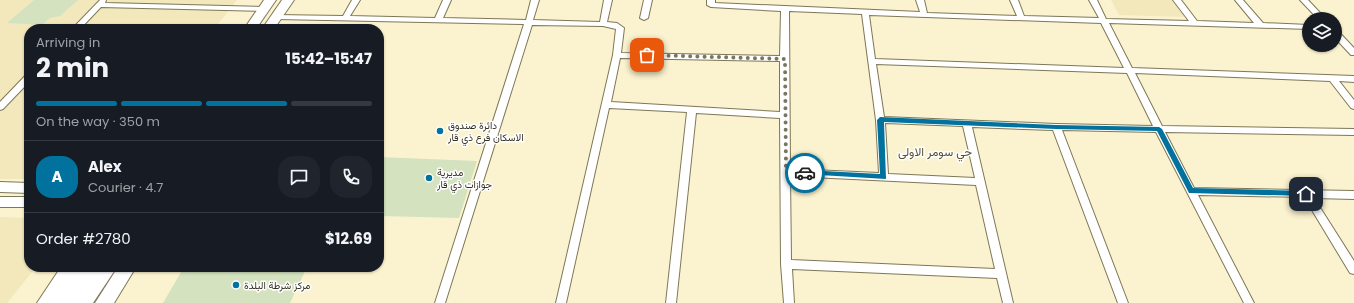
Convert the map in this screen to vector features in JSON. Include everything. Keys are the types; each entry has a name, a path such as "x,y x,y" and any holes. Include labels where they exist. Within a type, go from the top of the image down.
{"highway":[{"path":"272,24 288,0"},
{"path":"254,24 267,5"},
{"path":"46,303 68,272"},
{"path":"65,303 87,272"},
{"path":"83,303 105,272"},
{"path":"104,303 124,272"}],"street":[{"path":"345,18 356,0"},
{"path":"438,20 447,0"},
{"path":"440,303 535,0"},
{"path":"603,24 608,0"},
{"path":"644,18 648,0"},
{"path":"711,0 711,5 786,9 1022,19 1302,26"},
{"path":"920,0 924,14"},
{"path":"1014,0 1022,19"},
{"path":"1093,0 1249,303"},
{"path":"1177,0 1194,23"},
{"path":"1239,0 1260,25"},
{"path":"1304,0 1315,12"},
{"path":"81,24 102,2 267,5"},
{"path":"786,9 784,30 786,115 786,264 789,303"},
{"path":"865,12 880,120 884,177"},
{"path":"276,18 345,18 603,24 614,25 620,28 617,55 561,303"},
{"path":"1342,40 1354,53"},
{"path":"617,55 785,59"},
{"path":"873,61 1130,72 1354,79"},
{"path":"1332,78 1354,106"},
{"path":"0,107 24,82"},
{"path":"605,105 786,115"},
{"path":"671,303 692,110"},
{"path":"880,120 1056,127 1354,132"},
{"path":"967,123 1008,303"},
{"path":"1056,127 1122,303"},
{"path":"786,172 980,182"},
{"path":"0,187 24,188"},
{"path":"1191,191 1354,195"},
{"path":"1306,194 1354,270"},
{"path":"0,202 24,202"},
{"path":"786,264 1001,274"}],"shaded area":[{"path":"0,0 237,0 218,24 24,24 24,179 0,179"},
{"path":"1111,0 1172,0 1184,17 1119,15"},
{"path":"0,217 24,218 24,272 32,272 7,303 0,303"}],"building":[{"path":"34,0 78,0 60,16 50,18 43,24 7,23"},
{"name":"مديرية جوازات ذي قار","path":"384,157 477,161 459,218 384,216"},
{"name":"مركز شرطة البلدة","path":"181,272 305,272 290,303 163,303"}],"way so far":[{"path":"647,55 785,59 786,172 805,173"}],"place":[{"name":"دائرة صندوق الاسكان فرع ذي قار","path":"440,131"},
{"name":"مديرية جوازات ذي قار","path":"429,178"},
{"name":"مركز شرطة البلدة","path":"236,285"}],"district":[{"name":"حي سومر الاولى","path":"935,152"}],"route":[{"path":"805,173 884,177 880,120 1056,127 1159,129 1191,191 1306,194"}]}
